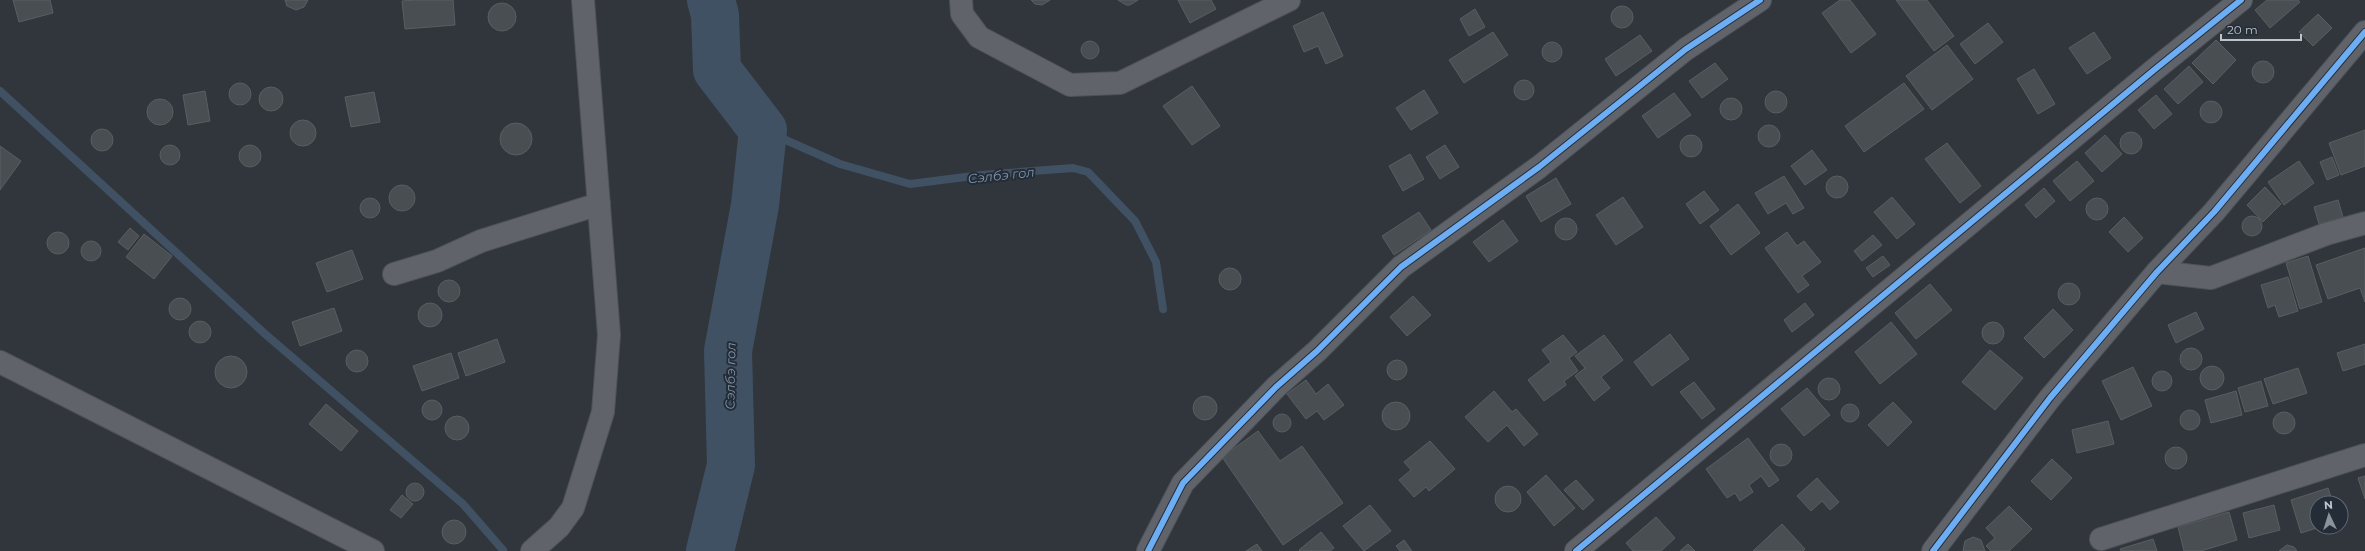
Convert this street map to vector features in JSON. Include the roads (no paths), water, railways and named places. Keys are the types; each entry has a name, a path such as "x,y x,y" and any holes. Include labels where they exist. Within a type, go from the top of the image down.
{"street":[{"path":"532,551 559,527 573,508 603,412 608,336 583,0"},
{"path":"961,0 962,14 979,37 1070,84 1120,83 1289,0"},
{"path":"1148,551 1183,483 1276,387 1317,351 1401,267 1539,167 1686,48 1760,0"},
{"path":"1576,551 2154,70 2241,0"},
{"path":"1933,551 2050,398 2157,272 2214,212 2365,32"},
{"path":"394,274 437,261 481,241 599,204"},
{"path":"2157,272 2211,278 2326,234 2365,222"},
{"path":"0,362 373,551"},
{"path":"2101,539 2365,455"}],"waterway":[{"name":"Сэлбэ гол","path":"710,551 731,465 728,351 755,205 763,130 717,70 715,15 711,0"},
{"path":"0,91 264,333 463,504 503,550"},
{"name":"Сэлбэ гол","path":"763,130 840,164 910,184 981,175 1073,168 1088,172 1135,221 1156,262 1163,309"}]}
